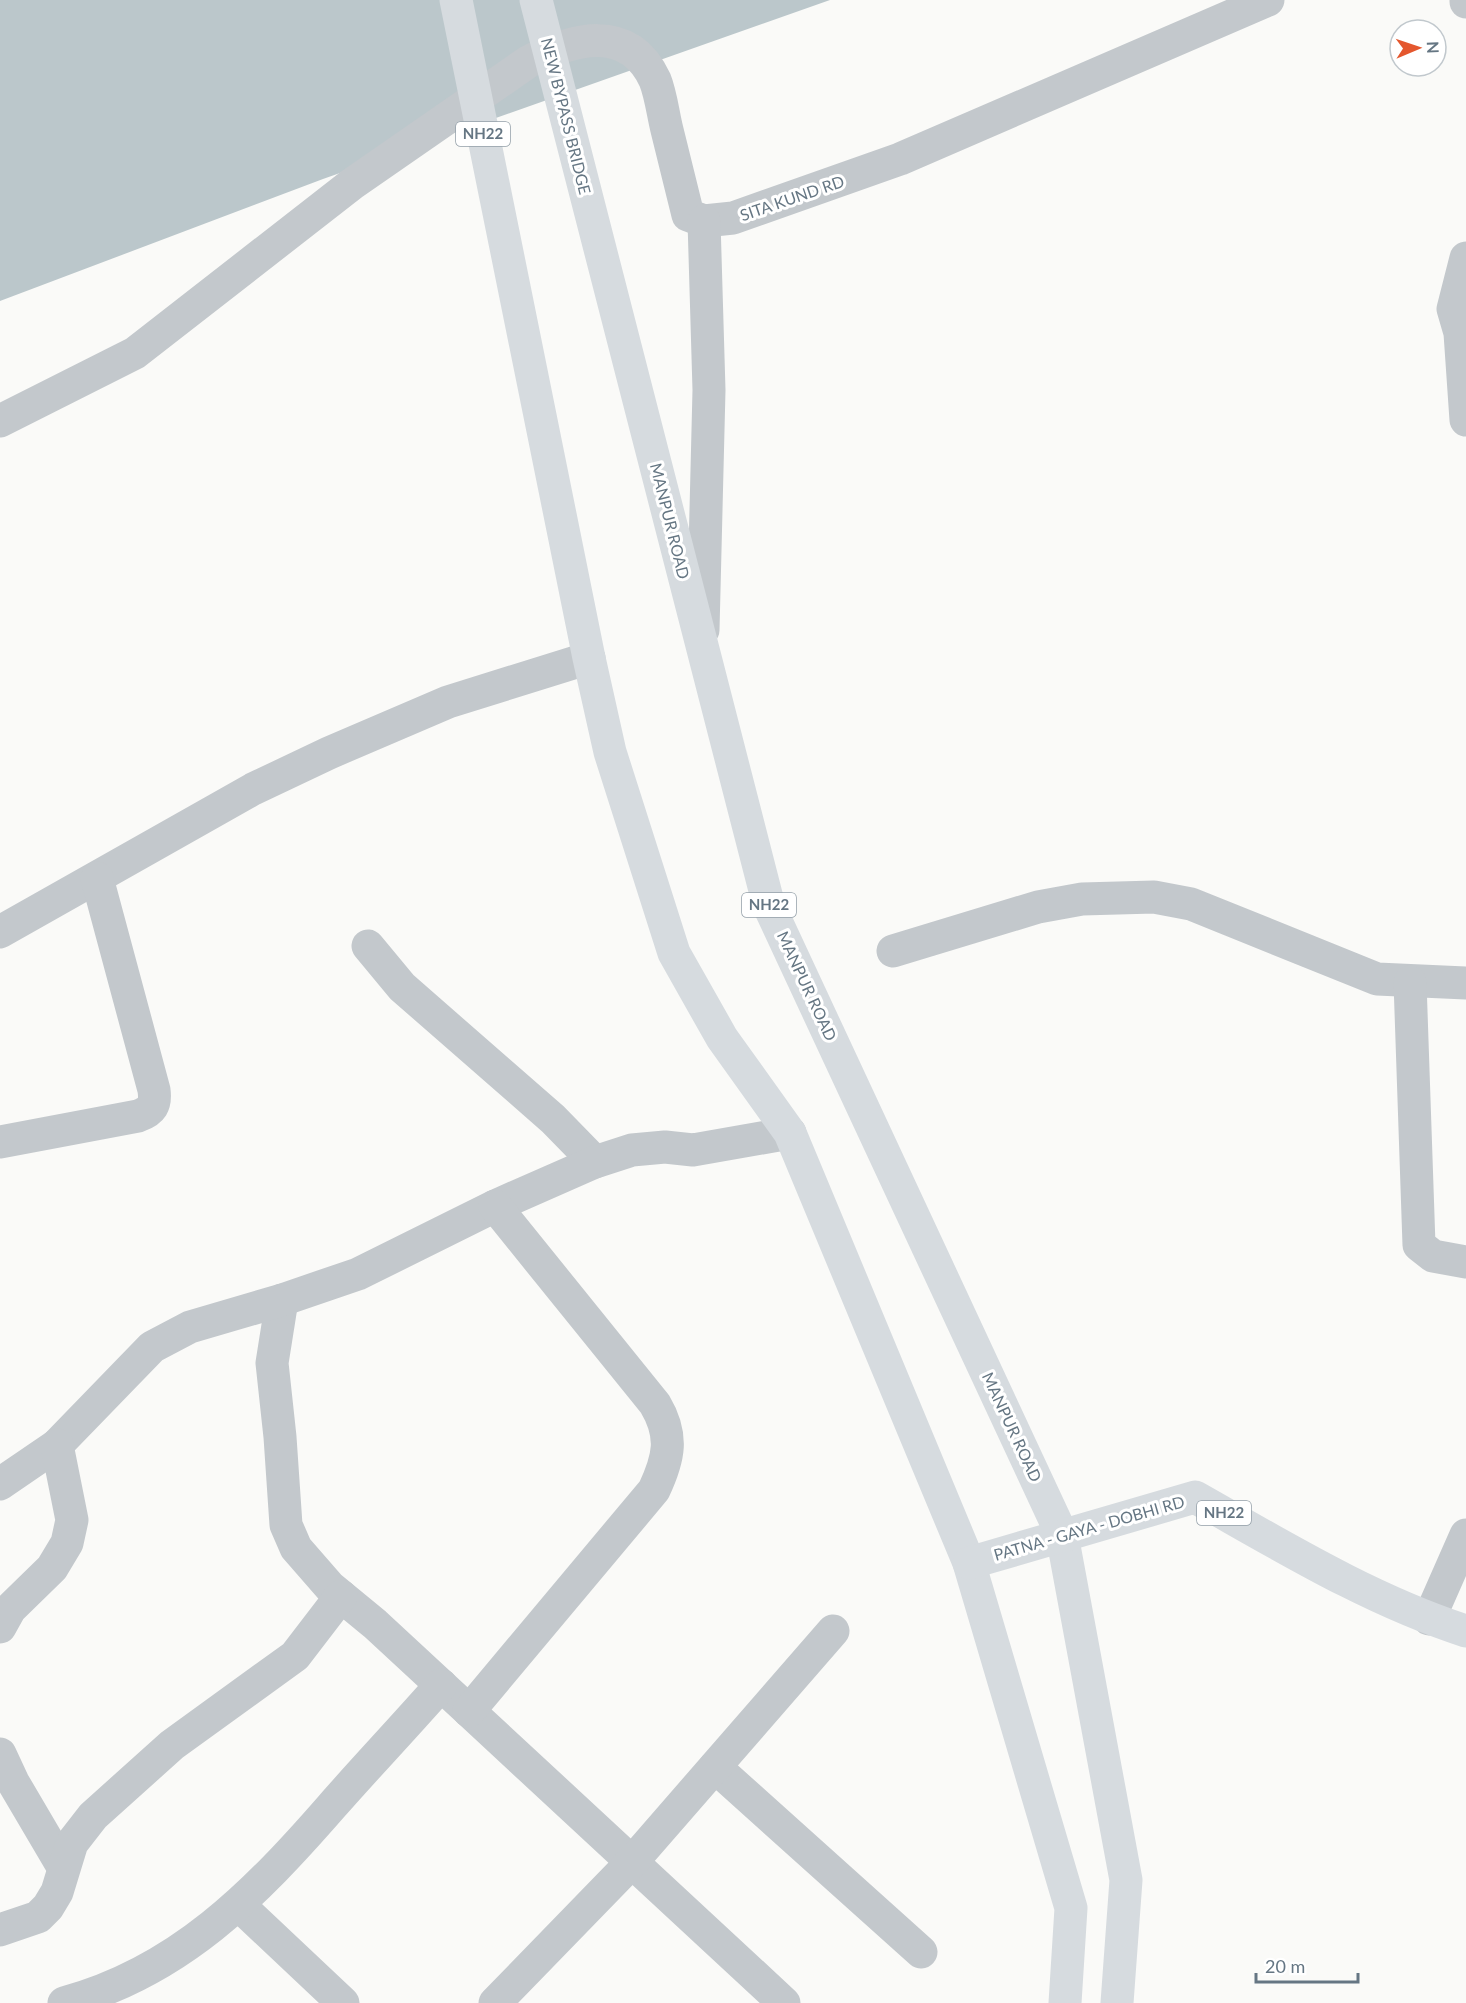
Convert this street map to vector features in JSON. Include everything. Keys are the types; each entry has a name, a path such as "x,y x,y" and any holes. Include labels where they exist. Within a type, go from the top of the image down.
{"main road":[{"name":"NH22","path":"456,0 609,752 674,953 722,1038 790,1133 969,1563"},
{"name":"NEW BYPASS BRIDGE","path":"536,0 596,231"},
{"name":"MANPUR ROAD","path":"596,231 769,906 1062,1535 1126,1880 1117,2003"},
{"name":"PATNA - GAYA - DOBHI RD","path":"969,1563 1195,1497 1336,1575 1429,1619 1466,1631"},
{"path":"969,1563 1071,1908 1065,2003"}],"street":[{"name":"SITA KUND RD","path":"704,221 733,218 900,159 1268,0"},
{"path":"0,421 135,353 352,184 528,62 558,46 582,40 604,40 625,47 641,61 655,80 688,215 704,221 709,390 702,645"},
{"path":"1466,258 1453,309 1460,333 1466,420"},
{"path":"0,932 253,789 329,753 448,702 589,658"},
{"path":"0,1142 138,1116 149,1111 154,1105 154,1090 97,878"},
{"path":"893,951 1038,907 1082,899 1154,897 1191,904 1377,979 1466,983"},
{"path":"368,946 402,987 553,1119 595,1162"},
{"path":"1410,982 1419,1245 1433,1256 1466,1262"},
{"path":"0,1484 57,1445 152,1347 190,1327 282,1300 358,1274 495,1206 595,1162 632,1150 665,1147 693,1150 790,1133"},
{"path":"470,1711 654,1490 666,1464 668,1438 664,1419 655,1404 495,1206"},
{"path":"282,1300 272,1363 286,1525 296,1548 318,1575 470,1711 784,2003"},
{"path":"0,1627 10,1609 52,1568 67,1543 72,1520 57,1445"},
{"path":"1429,1619 1466,1535"},
{"path":"0,1930 38,1917 48,1907 57,1892 72,1843 93,1816 172,1745 295,1656 341,1596"},
{"path":"495,2003 632,1862 833,1631"},
{"path":"64,2003 117,1986 146,1971 191,1943 239,1905 302,1842 441,1685"},
{"path":"0,1754 63,1867"},
{"path":"715,1767 921,1952"},
{"path":"239,1905 343,2003"}],"shaded area":[{"path":"0,0 830,0 323,179 0,301"}]}
